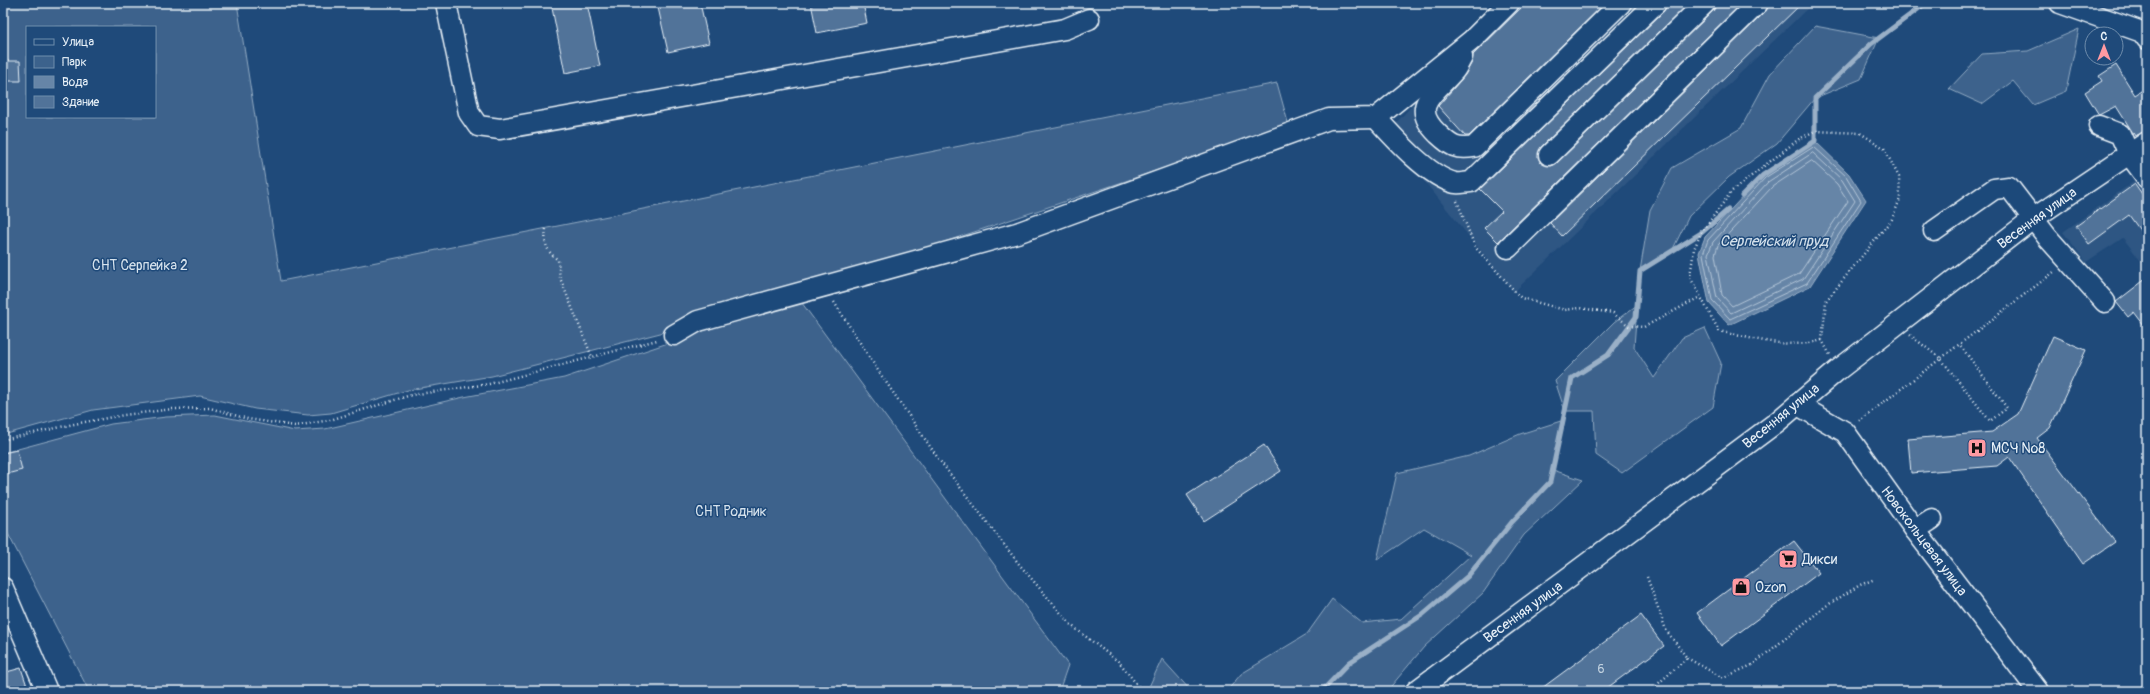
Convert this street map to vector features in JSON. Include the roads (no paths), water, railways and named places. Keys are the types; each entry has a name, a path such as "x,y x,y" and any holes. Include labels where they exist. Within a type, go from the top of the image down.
{"street":[{"path":"446,3 469,113 478,126 500,129 1065,29 1089,19"},
{"path":"674,335 698,321 1017,233 1329,118 1376,118 1472,40 1509,3"},
{"path":"1472,40 1454,71 1427,99 1425,110 1429,126 1448,144 1461,149 1474,147 1621,3"},
{"path":"1376,118 1395,140 1437,176 1456,183 1471,182 1656,3"},
{"path":"1549,155 1706,3"},
{"path":"1508,248 1758,3"},
{"path":"2060,3 2142,32 2147,39"},
{"path":"2099,126 2120,134 2129,154 2147,178"},
{"name":"Весенняя улица","path":"1416,691 1562,584 1798,405 1838,370 1896,324 1934,297 2034,218 2147,142"},
{"path":"1934,232 1994,189 2004,187 2009,188 2068,261 2105,302"},
{"name":"Новокольцевая улица","path":"1798,405 1845,432 1915,530 2038,691"},
{"path":"1915,530 1932,519"},
{"path":"3,588 47,691"}],"water":[{"name":"Серпейский пруд","path":"1815,141 1849,174 1866,200 1810,286 1729,325 1709,303 1699,253 1705,237 1763,175"}],"waterway":[{"path":"1742,196 1763,175 1815,141 1815,98 1871,44 1926,3"},
{"path":"1322,691 1350,662 1422,615 1468,576 1512,522 1550,482 1572,378 1608,355 1636,317 1640,271 1701,233 1728,210"}],"place":[{"name":"МСЧ №8","path":"1977,448"},
{"name":"Дикси","path":"1788,559"},
{"name":"Ozon","path":"1741,587"}],"park label":[{"name":"СНТ Серпейка 2","path":"140,265"},
{"name":"СНТ Родник","path":"731,511"}]}
